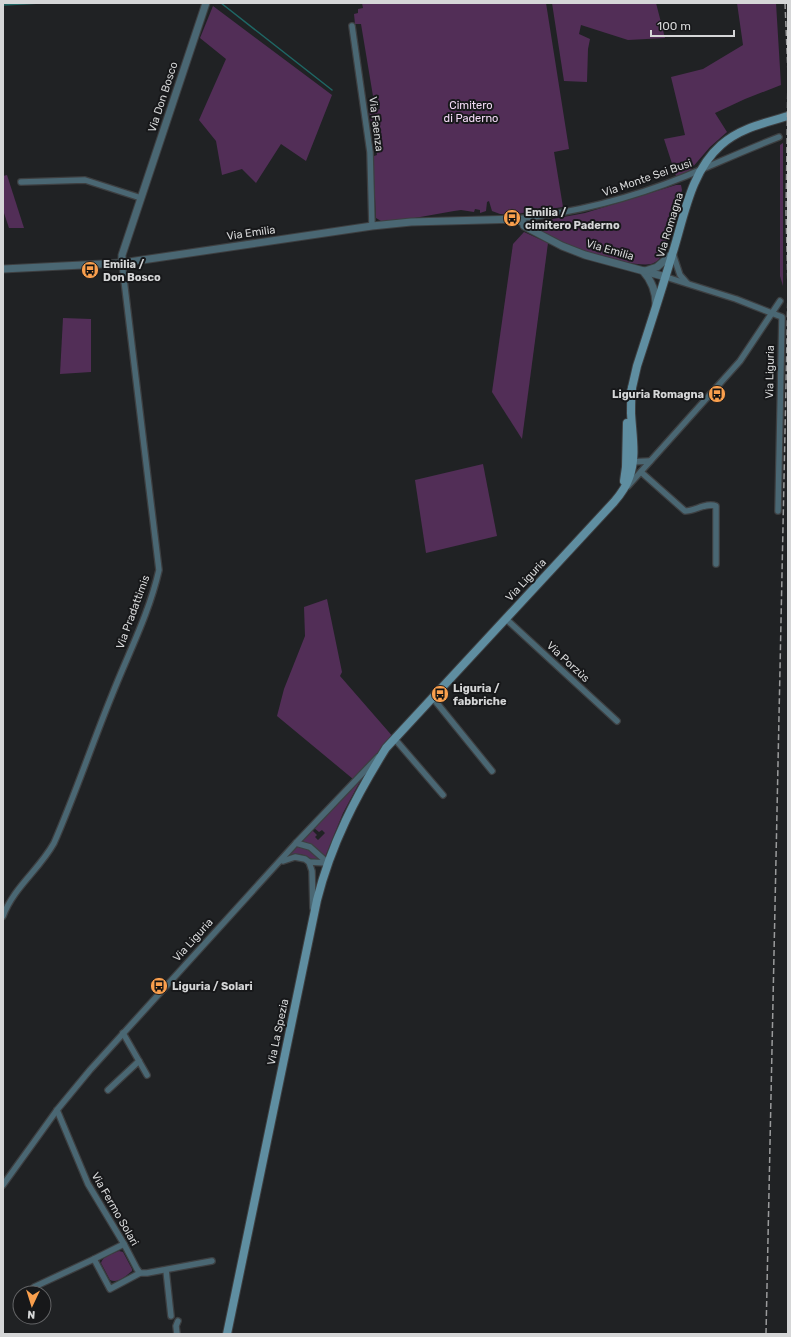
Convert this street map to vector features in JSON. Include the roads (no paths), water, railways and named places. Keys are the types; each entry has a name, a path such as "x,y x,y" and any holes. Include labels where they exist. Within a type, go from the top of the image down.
{"main road":[{"name":"Via Romagna","path":"619,495 630,471 628,407 637,366 666,277 688,202 702,169 716,150 734,136 753,127 788,116"},
{"name":"Via Liguria","path":"386,748 619,495"},
{"name":"Via La Spezia","path":"227,1334 320,888 328,862 345,819 386,748"}],"street":[{"name":"Via Don Bosco","path":"122,263 122,255 206,3"},
{"name":"Via Faenza","path":"352,26 370,152 372,226"},
{"name":"Via Monte Sei Busi","path":"516,219 554,214 597,205 649,189 779,137"},
{"path":"21,182 85,180 141,198"},
{"name":"Via Emilia","path":"3,269 122,263 372,226 425,221 516,219 558,244 578,253 688,283 772,312"},
{"name":"Via Emilia","path":"503,220 528,227"},
{"path":"673,254 680,275 688,283"},
{"name":"Via Emilia","path":"643,271 657,267 673,254"},
{"name":"Via Pradattimis","path":"3,916 17,890 54,843 112,694 147,612 159,570 122,263"},
{"name":"Via Emilia","path":"643,271 653,286 656,307"},
{"name":"Via Liguria","path":"630,471 641,472 740,361 780,301"},
{"name":"Via Liguria","path":"772,312 782,317 778,511"},
{"path":"630,471 650,461"},
{"path":"641,472 683,510 690,511 712,505 716,506 716,564"},
{"name":"Via Porzùs","path":"506,619 617,721"},
{"path":"432,697 492,771"},
{"path":"394,738 443,795"},
{"name":"Via Liguria","path":"3,1186 57,1110 90,1070 296,844 386,748"},
{"path":"296,844 310,846 328,862"},
{"path":"279,863 286,859 295,857 305,859 309,862 328,862"},
{"path":"309,862 312,871 313,916"},
{"path":"123,1033 147,1075"},
{"path":"108,1090 139,1060"},
{"name":"Via Fermo Solari","path":"57,1110 88,1184 140,1272"},
{"path":"38,1285 124,1244"},
{"path":"94,1259 110,1289 140,1272 147,1273 166,1270 212,1260"},
{"path":"166,1270 171,1316"},
{"path":"177,1334 176,1326 178,1321"}],"waterway":[{"path":"3,5 41,3"},
{"path":"221,3 332,90"}],"railway":[{"path":"785,3 788,74 786,212 788,290"},
{"path":"766,1334 788,289"}],"place":[{"name":"Emilia / cimitero Paderno","path":"512,218"},
{"name":"Emilia / Don Bosco","path":"90,270"},
{"name":"Liguria Romagna","path":"717,394"},
{"name":"Liguria / fabbriche","path":"440,694"},
{"name":"Liguria / Solari","path":"159,986"}],"park label":[{"name":"Cimitero di Paderno","path":"471,111"}]}
